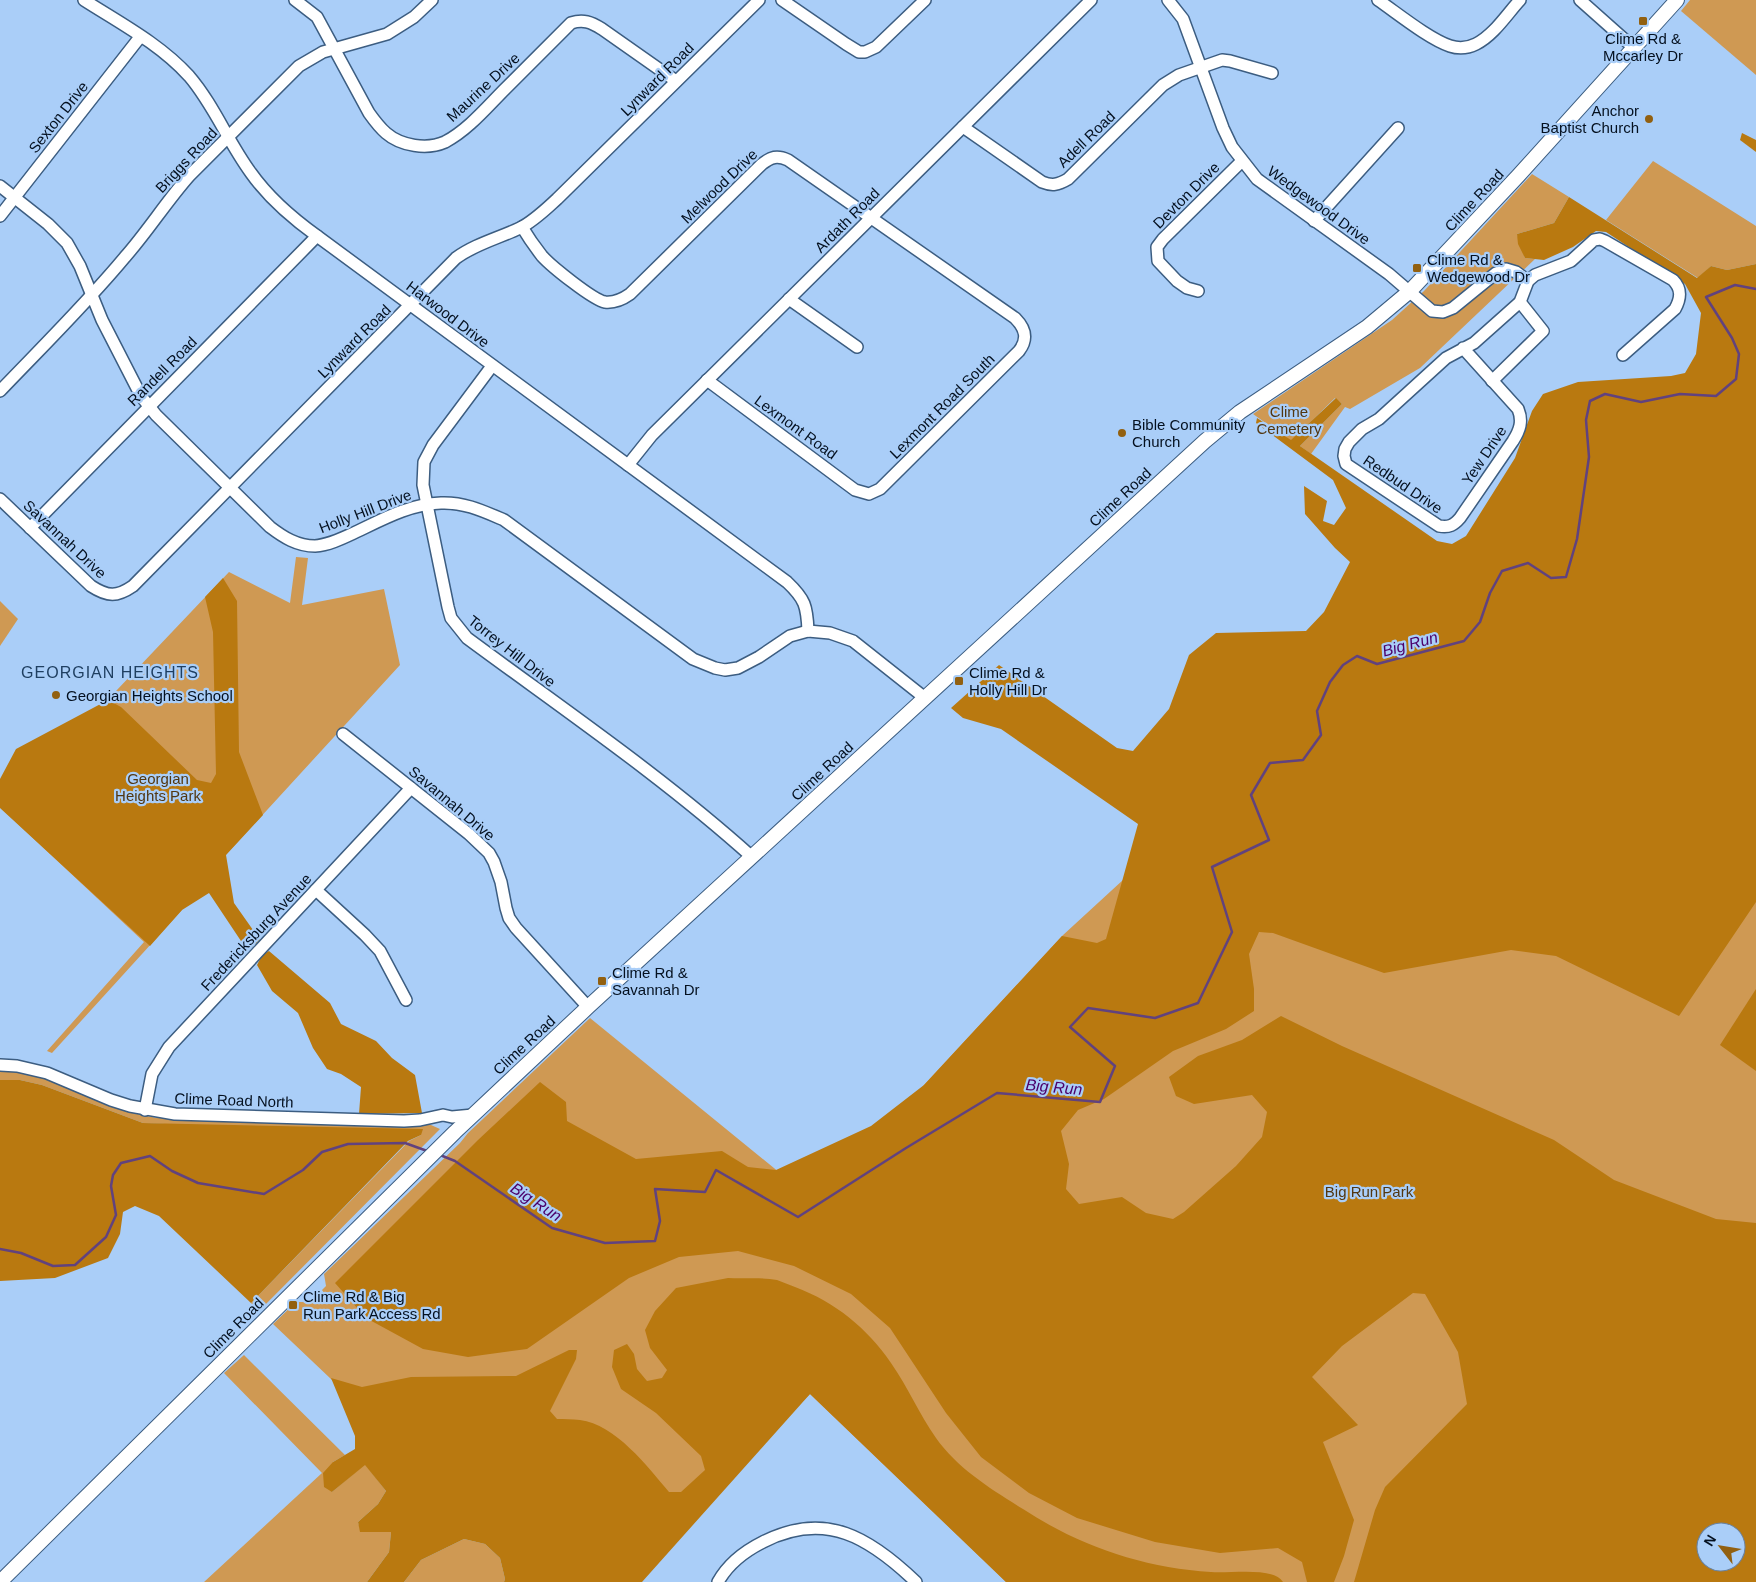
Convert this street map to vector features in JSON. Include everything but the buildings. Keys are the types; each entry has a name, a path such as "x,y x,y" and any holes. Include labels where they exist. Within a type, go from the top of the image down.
{"main road":[{"name":"Clime Road","path":"0,1582 455,1132 588,1007 1205,441 1240,412 1367,327 1410,291 1518,176 1677,0"}],"street":[{"name":"Harwood Drive","path":"84,0 157,48 188,76 207,100 251,173 275,202 317,236 492,366 787,582 802,598 808,631"},
{"name":"Maurine Drive","path":"295,0 317,17 369,113 377,124 388,135 401,142 415,145 429,146 444,142 468,126 571,23 579,20 591,23 602,29 676,81"},
{"name":"Briggs Road","path":"0,391 130,252 188,176 299,66 323,52 387,34 414,17 432,0"},
{"name":"Lynward Road","path":"112,595 124,592 133,586 456,258 466,251 522,227 557,199 759,0"},
{"path":"782,0 859,52 865,52 876,47 925,0"},
{"name":"Ardath Road","path":"628,465 652,435 1091,0"},
{"path":"1378,0 1438,41 1464,48 1478,44 1489,35 1520,0"},
{"path":"1580,0 1634,48"},
{"name":"Wedgewood Drive","path":"1171,1 1184,19 1223,128 1232,147 1257,179 1389,274 1432,310 1443,312 1453,308 1496,273 1506,270 1516,272 1528,281"},
{"name":"Sexton Drive","path":"0,216 140,37"},
{"name":"Adell Road","path":"963,127 1042,182 1050,185 1060,184 1068,180 1164,85 1179,75 1222,60 1230,60 1272,73"},
{"path":"1314,220 1398,128"},
{"name":"Melwood Drive","path":"522,227 543,257 592,296 602,301 619,301 630,294 770,158 779,156 788,160 1015,318 1025,332"},
{"name":"Devton Drive","path":"1198,291 1186,288 1161,266 1156,256 1157,247 1242,161"},
{"name":"Holly Hill Drive","path":"0,186 48,224 67,243 80,266 102,320 137,388 156,415 270,527 290,541 315,546 339,540 413,507 442,503 468,506 504,520 693,659 715,668 725,670 738,668 759,658 790,636 808,631 830,632 853,641 925,698"},
{"name":"Randell Road","path":"30,528 317,236"},
{"path":"1463,348 1474,342 1520,302 1528,281 1535,275 1571,261 1594,240 1605,240 1672,280 1679,288 1680,295 1675,309 1623,355"},
{"path":"789,299 856,347"},
{"path":"1492,380 1543,331 1520,302"},
{"name":"Lexmont Road South","path":"869,494 880,489 1019,351 1025,342 1025,332"},
{"name":"Yew Drive","path":"1445,527 1456,523 1520,430 1522,418 1518,409 1463,348"},
{"name":"Redbud Drive","path":"1445,527 1440,526 1346,464 1344,456 1345,448 1362,429 1380,419 1446,358 1463,348"},
{"name":"Torrey Hill Drive","path":"492,366 433,445 424,462 423,485 451,618 457,628 467,638 691,805 752,857"},
{"name":"Lexmont Road","path":"707,380 855,490 869,494"},
{"name":"Savannah Drive","path":"0,500 91,586 101,593 112,595"},
{"name":"Savannah Drive","path":"343,734 469,834 489,854 501,882 509,918 588,1007"},
{"name":"Fredericksburg Avenue","path":"145,1110 152,1074 169,1047 411,788"},
{"path":"316,890 380,951 406,1000"},
{"name":"Clime Road North","path":"0,1065 17,1066 46,1073 112,1100 145,1110 175,1114 404,1121 443,1116 474,1115"},
{"path":"718,1582 741,1556 777,1536 791,1531 811,1528 841,1532 870,1544 884,1553 916,1582"}],"green space":[{"path":"1690,0 1756,0 1756,75 1681,11"},
{"path":"1742,133 1756,140 1756,152 1740,140"},
{"path":"1653,161 1756,226 1756,264 1727,270 1711,266 1698,278 1606,220"},
{"name":"Clime Cemetery","path":"1532,174 1569,197 1554,223 1517,234 1525,258 1535,259 1420,368 1350,409 1345,407 1311,454 1300,446 1342,404 1335,398 1291,441 1253,414 1392,320 1424,291"},
{"name":"Big Run Park","path":"1569,197 1697,278 1711,266 1727,270 1756,264 1756,902 1679,1016 1556,956 1511,950 1384,973 1273,933 1259,932 1249,954 1254,989 1254,1011 1226,1029 1173,1051 1104,1099 1078,1110 1061,1131 1069,1164 1066,1189 1079,1204 1122,1197 1146,1213 1173,1219 1184,1212 1236,1166 1262,1137 1267,1112 1252,1095 1194,1104 1176,1096 1169,1077 1198,1056 1242,1040 1281,1016 1342,1046 1554,1140 1614,1180 1716,1219 1756,1223 1756,1582 1354,1582 1375,1510 1385,1487 1467,1404 1458,1352 1425,1294 1413,1293 1342,1346 1312,1377 1358,1425 1323,1442 1354,1520 1344,1556 1334,1582 1307,1582 1302,1562 1278,1548 1220,1553 1155,1542 1077,1518 1029,1493 981,1457 946,1413 890,1328 851,1294 794,1266 738,1251 679,1257 629,1278 527,1349 468,1357 423,1349 366,1318 335,1283 478,1140 540,1082 566,1102 567,1121 636,1159 722,1151 748,1167 776,1170 871,1126 924,1085 1062,936 1097,943 1106,939 1138,824 1001,729 963,718 951,708 999,665 1117,748 1133,751 1169,709 1189,655 1216,633 1306,631 1324,612 1350,562 1305,514 1304,486 1327,501 1323,521 1334,525 1346,508 1333,480 1256,423 1257,418 1291,440 1336,398 1342,404 1300,446 1437,541 1452,544 1466,536 1515,458 1532,411 1543,394 1578,382 1671,376 1685,373 1696,354 1701,313 1685,284 1606,232 1596,231 1573,247 1544,260 1525,258 1518,244 1517,234 1554,223"},
{"name":"Big Run Park","path":"1756,360 1756,1582 1006,1582 810,1394 623,1582 545,1582 273,1324 296,1302 310,1302 312,1297 317,1301 324,1293 322,1290 326,1286 324,1274 460,1143 468,1133 590,1018 829,1213 924,1085 1062,936 1197,812 1568,632"},
{"name":"Georgian Heights Park","path":"296,557 308,558 302,605 384,589 400,665 179,906 182,910 52,1053 47,1051 144,942 3,810 229,572 290,603"},
{"path":"223,578 237,601 239,752 263,815 226,855 234,903 260,940 250,949 245,947 209,893 182,910 150,946 0,808 0,779 16,749 108,700 121,707 197,780 211,783 216,774 213,632 205,597"},
{"path":"0,601 18,619 0,646"},
{"path":"269,951 330,1003 341,1024 376,1041 392,1058 415,1075 422,1113 359,1114 361,1087 341,1074 327,1069 313,1048 298,1013 272,991 257,965 262,955"},
{"path":"1756,989 1756,1071 1720,1045"},
{"path":"0,1071 39,1077 112,1106 157,1118 349,1125 431,1125 440,1129 259,1311 251,1303 409,1141 421,1135 143,1123 42,1085 20,1080 0,1080"},
{"path":"0,1080 20,1080 42,1085 143,1123 423,1129 421,1135 408,1141 251,1303 159,1216 135,1206 123,1212 120,1234 108,1258 55,1278 0,1281"},
{"path":"728,1278 777,1280 810,1293 837,1308 872,1338 882,1350 930,1429 954,1459 987,1486 1044,1522 1089,1544 1137,1560 1186,1570 1260,1572 1278,1577 1283,1582 1006,1582 810,1394 642,1582 504,1582 500,1558 485,1544 464,1539 421,1560 404,1582 367,1582 389,1552 391,1532 360,1532 358,1522 378,1504 386,1491 365,1465 332,1492 324,1487 323,1473 333,1462 355,1449 355,1436 331,1378 362,1387 411,1377 516,1376 569,1350 577,1350 576,1359 550,1411 557,1419 580,1420 606,1429 641,1459 669,1492 681,1492 705,1470 701,1456 656,1413 621,1389 612,1367 614,1350 627,1344 634,1354 637,1369 647,1381 662,1378 667,1370 650,1348 645,1330 655,1311 676,1288"},
{"path":"244,1355 345,1455 333,1462 332,1492 365,1464 386,1491 378,1504 358,1522 361,1532 391,1532 389,1552 367,1582 204,1582 322,1473 224,1373"},
{"path":"464,1539 485,1544 500,1558 504,1582 404,1582 421,1560"}],"waterway":[{"name":"Big Run","path":"440,1155 455,1161 552,1228 605,1243 655,1241 660,1221 655,1189 705,1192 716,1170 798,1217 997,1093 1100,1102 1115,1066 1070,1027 1088,1008 1155,1018 1198,1003 1232,932 1212,867 1269,840 1251,795 1270,763 1303,760 1321,735 1317,711 1330,682 1343,665 1357,656 1377,664 1464,641 1480,622 1490,593 1502,571 1528,563 1551,578 1566,577 1577,539 1589,457 1586,420 1590,401 1605,394 1641,402 1680,394 1716,396 1736,379 1739,354 1732,338 1706,297 1735,285 1756,289"},
{"name":"Big Run","path":"0,1249 21,1253 53,1266 75,1265 106,1237 116,1215 111,1186 113,1175 121,1163 150,1156 172,1171 198,1183 264,1194 303,1170 322,1152 348,1144 405,1143 430,1152"}],"place":[{"name":"Clime Rd & Mccarley Dr","path":"1643,21"},
{"name":"Anchor Baptist Church","path":"1649,119"},
{"name":"Clime Rd & Wedgewood Dr","path":"1417,268"},
{"name":"Bible Community Church","path":"1122,433"},
{"name":"Clime Rd & Holly Hill Dr","path":"959,681"},
{"name":"Georgian Heights School","path":"56,695"},
{"name":"Clime Rd & Savannah Dr","path":"602,981"},
{"name":"Clime Rd & Big Run Park Access Rd","path":"293,1305"}],"district":[{"name":"GEORGIAN HEIGHTS","path":"110,672"}]}
